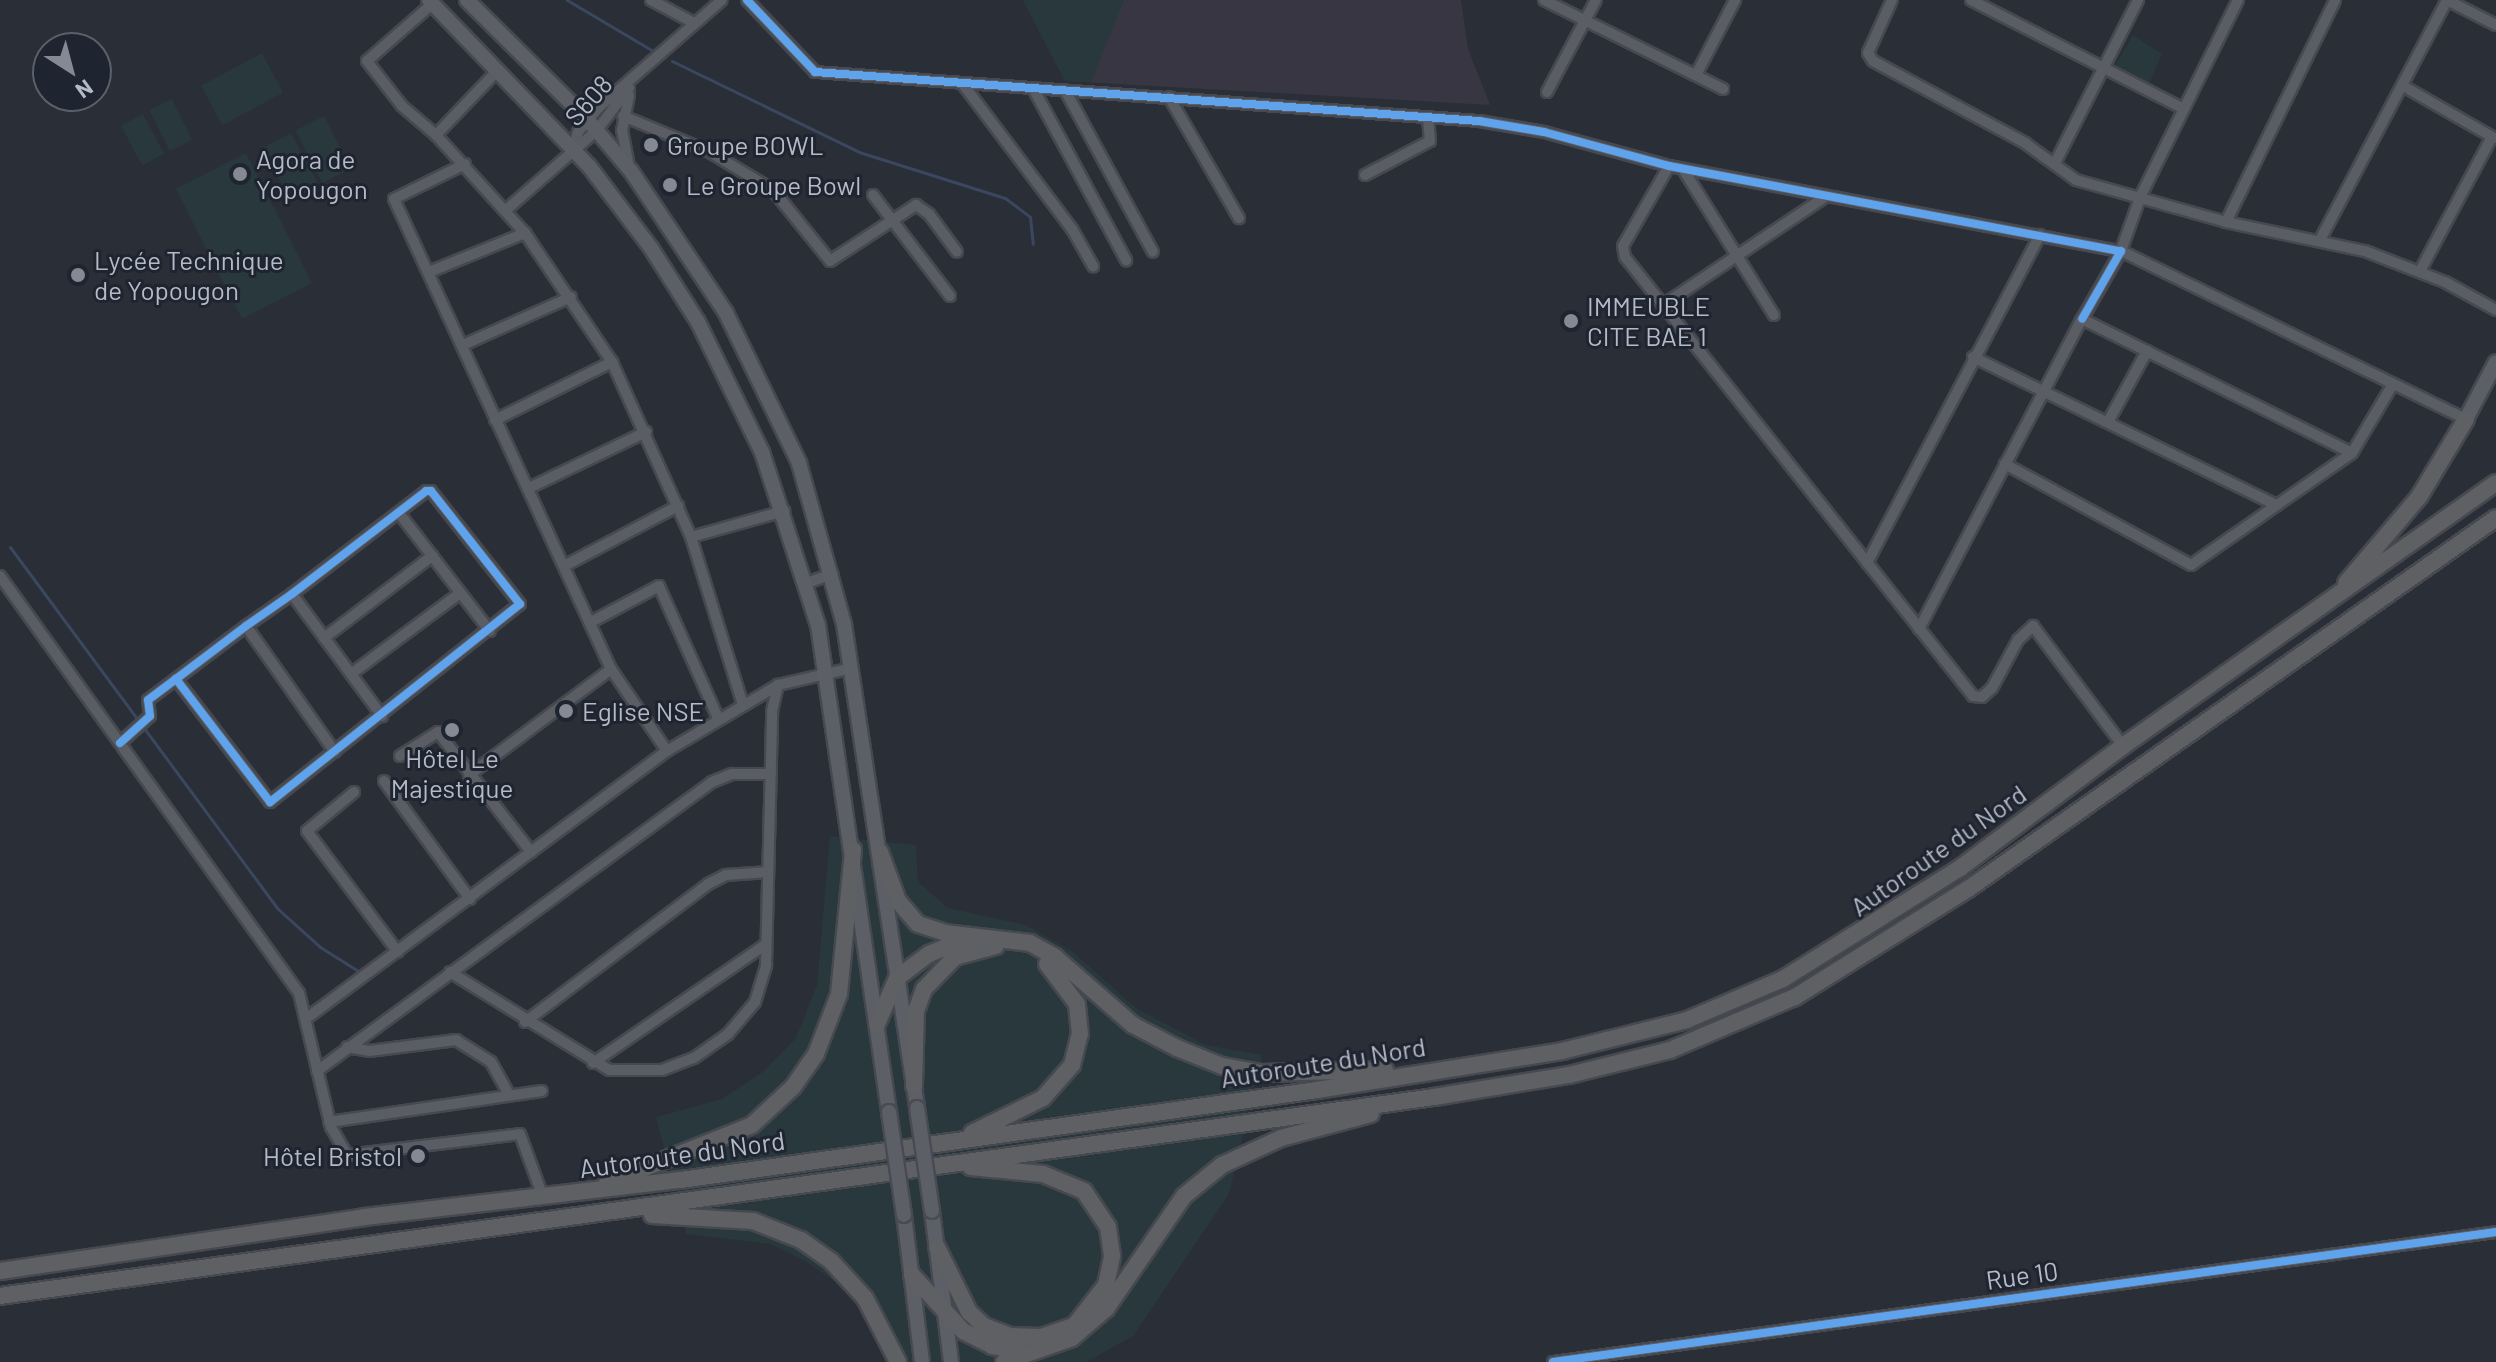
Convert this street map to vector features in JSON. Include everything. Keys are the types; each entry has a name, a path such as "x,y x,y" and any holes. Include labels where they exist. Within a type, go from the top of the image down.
{"highway":[{"path":"2310,617 2338,593 2419,497 2466,419"},
{"name":"Autoroute du Nord","path":"0,1271 364,1217 584,1192 1439,1069 1617,1039 1687,1020 1757,992 1832,951 1960,868 2123,746 2496,483"},
{"name":"Autoroute du Nord","path":"0,1296 1434,1097 1569,1075 1670,1050 1795,997 1968,889 2496,518"},
{"path":"584,1192 752,1125 793,1087 816,1054 839,994 853,850"},
{"path":"880,852 907,914 932,931 1030,943 1055,957 1133,1025 1222,1066 1260,1073 1439,1069"},
{"path":"877,1024 897,978 929,954 969,937"},
{"path":"914,1086 919,1002 935,974 955,957 997,945 1018,949 1037,956 1062,978 1080,1019 1078,1046 1065,1076 1020,1111 953,1140"},
{"path":"1004,1362 1072,1338 1106,1309 1184,1196 1222,1165 1281,1138 1434,1097"},
{"path":"936,1167 1031,1172 1072,1184 1102,1213 1111,1241 1111,1268 1100,1299 1075,1325 1041,1337 1010,1336 984,1326 969,1312 937,1247"},
{"path":"567,1218 717,1216 779,1230 811,1246 849,1279 879,1317 898,1362"},
{"path":"912,1275 945,1314 992,1346 1035,1351"}],"main road":[{"path":"467,0 592,125 631,171 726,313 768,393 799,463 832,574 852,668 932,1211 951,1362"},
{"path":"431,2 573,149 651,248 698,322 738,397 784,511 807,583 826,673 904,1215 922,1362"},
{"path":"2466,419 2496,362"}],"street":[{"path":"651,0 694,23"},
{"name":"S608","path":"573,149 634,80 722,0"},
{"path":"747,0 811,71 1428,117 1544,132 1683,169 2121,251 2466,419"},
{"path":"1544,0 1723,89"},
{"path":"1547,92 1596,0"},
{"path":"1696,75 1735,0"},
{"path":"1892,0 1868,53 1873,61 2055,163 2086,185 2141,195 2226,222 2320,240 2420,271 2496,310"},
{"path":"1971,0 2184,109"},
{"path":"2055,163 2138,0"},
{"path":"1919,629 2121,251 2141,195 2238,0"},
{"path":"2226,222 2335,0"},
{"path":"2320,240 2447,0 2496,25"},
{"path":"431,2 367,61 402,106 465,164 525,233 612,362 691,537 742,702"},
{"path":"436,135 498,70"},
{"name":"S608","path":"631,171 623,116 634,80"},
{"path":"962,83 1072,229 1093,266"},
{"path":"2403,86 2494,138 2420,271"},
{"path":"1033,88 1126,260"},
{"path":"1065,90 1153,252"},
{"path":"1169,97 1239,218"},
{"path":"623,116 708,151 773,190 830,261 922,206 957,252"},
{"path":"1365,175 1430,141 1428,117"},
{"path":"506,210 573,149"},
{"path":"465,164 394,196 495,420 566,565 611,669 667,751"},
{"path":"1669,166 1622,250 1663,305 1973,696 1982,697 2033,626 2123,746"},
{"path":"1683,169 1735,257 1774,315"},
{"path":"873,195 950,296"},
{"path":"1663,305 1825,197"},
{"path":"429,272 525,233"},
{"path":"1867,563 2040,235"},
{"path":"463,345 571,297"},
{"path":"2082,319 2352,453"},
{"path":"2108,422 2147,351"},
{"path":"1973,357 2277,505"},
{"path":"495,420 612,362"},
{"path":"2005,464 2188,565 2352,453 2393,384"},
{"path":"529,488 646,432"},
{"path":"120,743 139,728 151,713 147,701 176,679 246,626 431,491 520,602 490,631 382,716 267,801 176,679"},
{"path":"566,565 678,506"},
{"path":"691,537 784,511"},
{"path":"399,513 490,631"},
{"path":"324,638 432,556"},
{"path":"807,583 832,574"},
{"path":"0,576 299,993 329,1122 349,1156 520,1134 543,1197"},
{"path":"591,622 659,586 718,718"},
{"path":"351,674 460,593"},
{"path":"292,594 382,716"},
{"path":"246,626 335,752"},
{"path":"307,1018 667,751 742,702 778,685 852,668"},
{"path":"469,775 611,669"},
{"path":"450,972 593,1063 626,1073 662,1070 712,1046 755,1002 764,984 771,774 778,685"},
{"path":"400,756 438,732 531,852"},
{"path":"317,1071 712,782 732,774 771,774"},
{"path":"384,781 470,899"},
{"path":"354,792 307,831 398,952"},
{"path":"525,1022 708,884 726,875 768,872"},
{"path":"593,1063 766,944"},
{"path":"347,1047 369,1051 456,1040 491,1062 509,1095"},
{"path":"329,1122 542,1091"},
{"name":"Rue 10","path":"1553,1362 2496,1232"}],"shaded area":[{"path":"1023,0 1461,0 1468,49 1490,105 1065,81"},
{"path":"1023,0 1124,0 1091,82 1065,81"},
{"path":"2133,35 2162,54 2149,84 2114,67"},
{"path":"262,53 283,93 222,125 201,85"},
{"path":"172,99 192,140 170,151 150,110"},
{"path":"143,114 164,154 142,165 121,126"},
{"path":"324,116 351,169 322,183 295,131"},
{"path":"291,133 319,185 290,200 263,148"},
{"path":"246,153 312,283 242,319 176,189"},
{"path":"830,836 916,845 918,882 948,908 1026,925 1072,951 1137,1009 1206,1045 1262,1055 1229,1194 1133,1336 1086,1362 887,1362 864,1313 837,1283 805,1261 771,1244 686,1234 656,1117 722,1099 764,1071 796,1038 817,985"}],"waterway":[{"path":"567,0 655,52"},
{"path":"672,61 859,152 1005,198 1030,217 1033,244"},
{"path":"10,547 278,909 320,947 360,972"}],"cycle path":[{"path":"747,0 815,72 1479,121 1544,132 1669,166 2121,251 2082,319"},
{"path":"120,743 150,716 148,700 426,491 431,491 520,604 270,802 176,679"},
{"path":"1553,1362 2496,1232"}],"place":[{"name":"Groupe BOWL","path":"651,145"},
{"name":"Agora de Yopougon","path":"240,174"},
{"name":"Le Groupe Bowl","path":"670,185"},
{"name":"Lycée Technique de Yopougon","path":"78,275"},
{"name":"IMMEUBLE CITE BAE 1","path":"1571,321"},
{"name":"Eglise NSE","path":"566,711"},
{"name":"Hôtel Le Majestique","path":"452,730"},
{"name":"Hôtel Bristol","path":"418,1156"}]}
